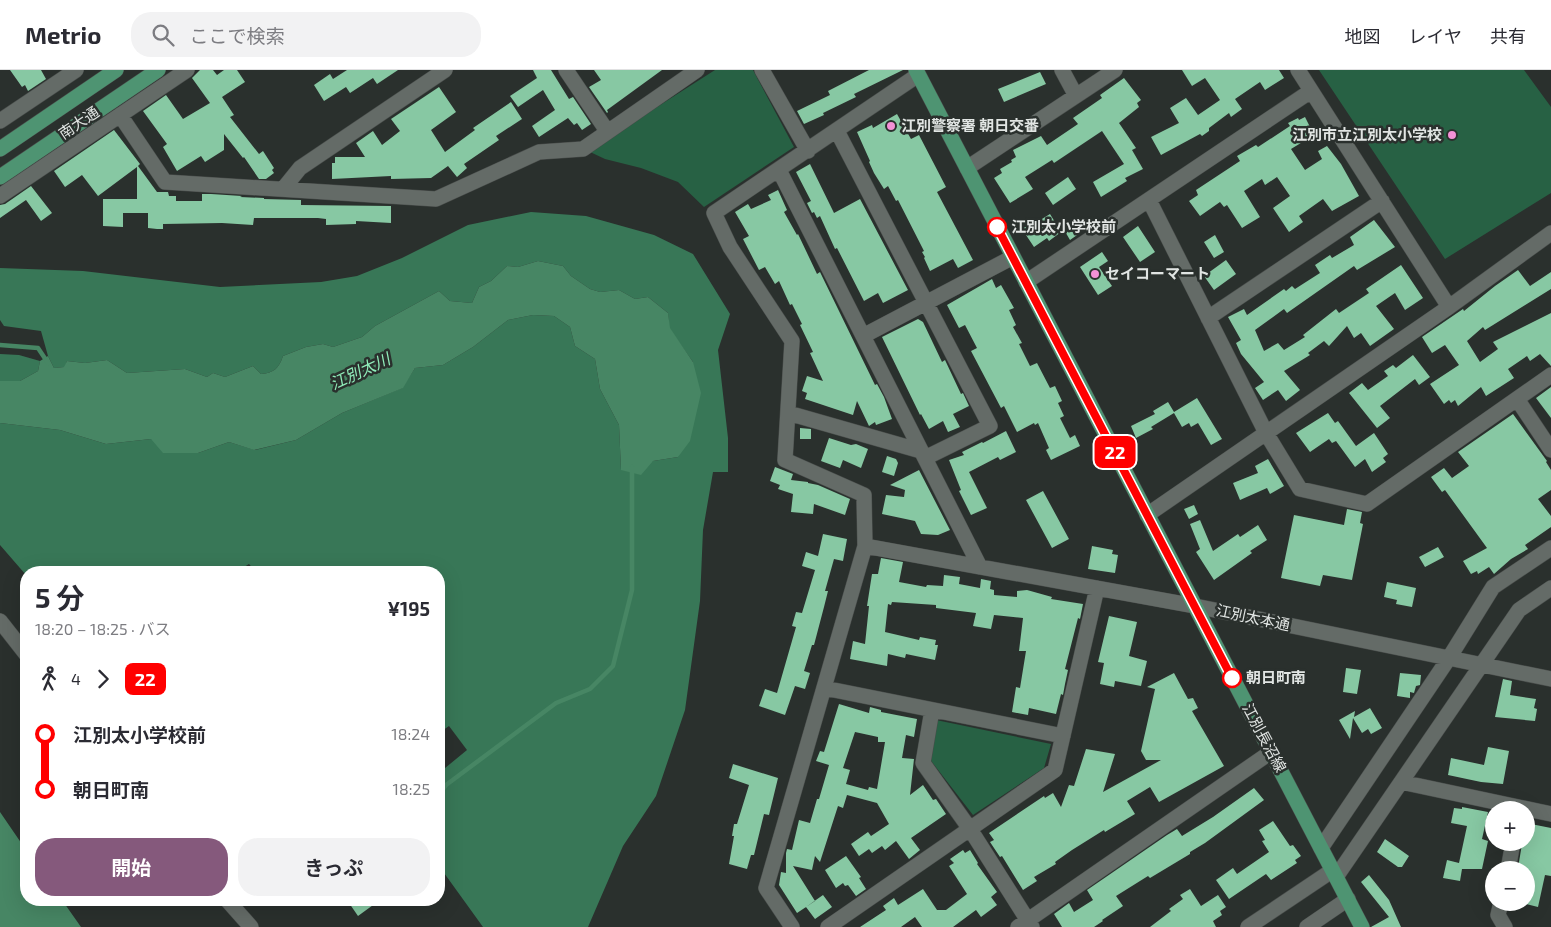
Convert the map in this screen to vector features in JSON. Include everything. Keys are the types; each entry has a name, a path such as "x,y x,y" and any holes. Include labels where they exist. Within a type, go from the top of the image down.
{"main road":[{"name":"南大通","path":"0,148 116,70"},
{"name":"南大通","path":"0,177 158,70"},
{"name":"江別長沼線","path":"917,73 1362,927"}],"street":[{"path":"0,121 76,70"},
{"path":"0,196 187,70"},
{"path":"283,189 300,168 445,70"},
{"path":"566,70 607,131"},
{"path":"120,115 165,182 436,199 539,152 583,149 697,70"},
{"path":"762,70 808,151"},
{"path":"1062,70 1076,96"},
{"path":"966,168 1115,70"},
{"path":"1298,70 1449,306"},
{"path":"792,927 766,888 865,546 864,495 785,460 792,341 730,247 714,213 837,131 917,73"},
{"path":"1026,282 1312,91"},
{"path":"788,413 923,454 990,426 837,131"},
{"path":"779,170 980,567"},
{"path":"1149,200 1266,433 1300,489 1367,504 1551,375"},
{"path":"1208,318 1382,201"},
{"path":"1148,515 1449,306 1548,240"},
{"path":"863,336 1013,257"},
{"path":"1517,399 1551,450"},
{"name":"江別太本通","path":"865,546 1195,606 1551,679"},
{"path":"1321,848 1449,658 1493,587 1551,548"},
{"path":"828,927 1055,770 1097,588"},
{"path":"1248,927 1334,874 1401,782 1519,610 1551,588"},
{"path":"0,621 20,646"},
{"path":"824,688 1063,736"},
{"path":"932,710 923,764 970,829 1026,925 1271,752"},
{"path":"1401,782 1485,801"},
{"path":"1535,811 1551,814"},
{"path":"1306,927 1348,899"},
{"path":"232,906 251,927"},
{"path":"1499,911 1498,914 1505,927"}],"shaded area":[{"path":"715,70 753,70 794,147 704,207 678,182 641,168 605,159 588,151"},
{"name":"江別市立江別太小学校","path":"1319,70 1524,70 1551,107 1551,193 1445,259"},
{"path":"531,212 586,216 654,235 693,254 730,314 718,350 728,438 728,472 713,472 703,530 700,601 685,710 656,796 623,846 588,927 483,927 445,874 445,768 467,750 449,726 445,729 445,566 251,566 249,564 246,566 20,566 20,568 0,545 0,423 60,430 106,444 151,439 198,453 229,442 255,450 296,440 342,413 402,388 415,368 443,365 473,347 508,320 533,315 554,316 570,327 575,346 595,359 600,389 619,425 621,470 653,461 678,457 693,362 669,328 668,313 648,297 635,299 619,290 600,292 590,289 571,276 563,266 538,261 518,267 507,266 491,281 479,287 472,303 450,301 439,291 375,326 362,337 333,347 323,344 306,347 283,356 280,364 275,369 261,374 253,366 225,377 213,373 207,377 185,369 127,373 107,360 85,363 67,361 65,367 54,368 48,356 41,331 4,326 0,320 0,268 83,271 220,287 321,282 357,276 402,258 468,225"},
{"path":"0,354 19,355 40,361 38,371 20,381 0,381"},
{"path":"936,720 1051,744 1044,768 973,815 928,757"}],"water":[{"path":"538,261 563,266 571,276 590,289 600,292 619,290 635,299 648,297 668,313 670,328 693,362 701,393 690,441 678,457 653,461 641,475 621,470 619,425 600,389 595,359 575,346 570,327 554,316 533,315 508,320 473,347 443,365 415,368 403,388 342,413 296,440 254,450 229,442 198,453 163,453 151,439 106,444 60,430 0,423 0,381 20,381 38,371 40,361 48,356 54,368 64,367 67,361 85,363 107,360 127,373 185,369 207,377 213,373 225,377 253,366 261,374 275,369 280,364 283,356 306,347 323,344 333,347 362,337 375,326 439,291 450,301 472,303 479,287 491,281 507,266 518,267"},
{"path":"0,812 20,841 20,906 66,906 81,927 0,927"}],"building":[{"path":"10,70 41,70 46,79 28,91 25,85 22,87"},
{"path":"200,70 213,70 217,75 224,70 237,70 245,82 222,97 234,115 230,117 259,154 263,151 274,168 272,170 274,173 266,179 259,179 244,157 224,134 224,150 205,162 201,156 177,171 163,147 167,144 143,111 166,95 183,119 210,103 192,78"},
{"path":"347,70 398,70 377,84 373,78 350,93 346,87 324,101 314,85 330,74 333,79"},
{"path":"533,70 551,70 569,99 573,97 591,124 582,130 577,123 574,125 568,118 539,137 532,126 555,110 543,90 518,107 510,96 537,78"},
{"path":"594,70 662,70 607,110 607,113 589,87 601,80"},
{"path":"869,70 903,70 854,94 856,97 804,124 797,111 830,95 828,91"},
{"path":"1182,70 1279,70 1284,78 1265,90 1260,82 1235,99 1242,109 1231,117 1229,113 1209,128 1209,131 1202,136 1200,134 1161,155 1151,137 1179,123 1170,108 1186,98 1198,115 1220,100 1205,78 1192,86"},
{"path":"1040,72 1046,84 1004,102 998,89"},
{"path":"1124,78 1141,100 1137,103 1139,107 1119,123 1136,148 1132,150 1143,169 1125,178 1127,181 1101,197 1093,182 1124,164 1102,131 1054,163 1052,160 1025,177 1033,189 1010,203 994,178 1002,173 1000,169 1012,162 1011,160 1016,157 1013,150 1041,136 1047,145 1078,124 1073,118 1102,98 1100,95"},
{"path":"439,87 456,112 431,130 445,152 475,130 473,128 511,102 522,119 496,136 499,140 464,164 467,168 457,177 448,166 431,178 391,179 391,176 332,179 332,163 335,163 335,157 365,157 356,143 373,131 382,145 400,131 391,119"},
{"path":"897,114 911,139 919,135 946,187 937,192 973,260 958,268 953,259 930,271 922,252 924,251 898,200 896,201 888,186 884,189 874,173 857,132 872,125 873,128"},
{"path":"1305,117 1314,135 1291,149 1305,170 1322,159 1318,151 1327,146 1341,164 1359,196 1332,211 1323,199 1299,216 1303,222 1289,232 1273,208 1290,196 1277,177 1265,185 1262,179 1244,191 1260,217 1242,228 1227,205 1224,207 1220,202 1200,216 1189,201 1198,195 1196,190 1240,161 1237,156 1256,145 1258,147 1290,126 1288,123"},
{"path":"114,130 140,164 138,166 157,192 168,192 169,196 176,196 176,201 202,201 202,194 211,194 301,200 301,205 391,206 391,223 356,221 356,224 326,225 326,219 318,218 254,218 253,225 222,223 163,224 163,229 157,229 148,228 148,213 123,213 123,227 103,226 103,199 137,199 137,167 98,196 82,175 65,187 54,171"},
{"path":"810,164 834,213 860,199 908,290 883,303 878,293 864,301 837,248 835,249 820,216 817,218 814,212 812,213 807,203 811,201 796,172"},
{"path":"1068,177 1076,189 1053,205 1045,193"},
{"path":"31,186 52,213 41,221 26,200 0,218 0,205 5,204"},
{"path":"778,190 787,210 784,212 798,234 817,274 820,272 875,385 877,384 884,397 892,419 876,425 875,422 869,426 857,401 853,415 805,399 807,393 802,391 807,376 823,381 810,353 813,352 800,325 802,324 792,304 790,305 779,281 775,284 765,267 759,270 743,239 749,236 735,212 748,204 751,209 771,200 768,195"},
{"path":"1050,214 1061,232 1049,241 1047,238 1034,247 1022,229"},
{"path":"1374,220 1395,247 1357,270 1354,266 1287,313 1284,309 1255,330 1264,351 1278,343 1284,350 1305,337 1303,335 1336,309 1339,313 1369,293 1366,289 1401,265 1423,298 1405,310 1395,293 1376,306 1394,329 1370,346 1361,333 1354,338 1347,326 1329,346 1324,341 1308,353 1310,355 1284,371 1300,390 1286,401 1278,390 1263,400 1255,388 1264,382 1241,354 1236,343 1241,340 1228,317 1244,309 1247,315 1284,289 1286,291 1292,286 1295,289 1320,273 1315,265 1330,255 1332,258 1354,245 1350,237"},
{"path":"1073,222 1080,233 1070,240 1063,228"},
{"path":"1138,226 1155,252 1140,262 1123,237"},
{"path":"1215,235 1224,252 1214,258 1204,242"},
{"path":"1102,252 1108,261 1099,267 1112,286 1098,295 1080,267"},
{"path":"1226,260 1236,274 1214,290 1204,276"},
{"path":"1518,270 1530,286 1551,272 1551,289 1485,330 1483,327 1467,341 1480,362 1498,349 1493,342 1551,313 1551,366 1540,354 1530,361 1527,356 1508,369 1514,378 1486,396 1481,387 1458,406 1455,400 1451,403 1449,400 1444,404 1430,384 1459,365 1445,345 1432,353 1422,337 1463,309 1464,311"},
{"path":"992,279 996,288 1001,285 1014,308 1009,310 1016,325 1013,327 1022,343 1019,344 1030,366 1037,363 1050,388 1055,386 1062,401 1058,403 1064,416 1060,418 1070,438 1075,435 1080,446 1051,460 1046,450 1049,448 1038,423 1035,425 1034,423 1017,432 1004,406 1001,408 971,351 977,348 965,325 959,328 947,305"},
{"path":"918,319 923,322 942,362 945,360 961,394 963,393 969,406 953,414 960,427 948,432 943,421 929,429 920,415 882,337"},
{"path":"1413,355 1430,377 1419,385 1415,379 1380,406 1390,418 1377,428 1349,393 1362,383 1368,390 1388,376 1384,371 1393,365 1396,368"},
{"path":"1551,387 1551,418 1536,398"},
{"path":"1197,398 1222,439 1211,445 1198,423 1191,427 1189,423 1182,427 1174,413 1151,427 1153,429 1136,438 1131,426 1155,414 1153,411 1168,402 1174,412"},
{"path":"1328,413 1335,423 1338,421 1356,446 1374,433 1388,454 1383,458 1386,462 1372,472 1365,459 1355,467 1336,441 1332,443 1329,439 1310,452 1296,433"},
{"path":"1513,414 1547,461 1551,470 1551,490 1538,499 1551,516 1551,527 1525,545 1528,549 1511,559 1494,574 1489,567 1478,574 1477,571 1471,574 1463,561 1487,548 1445,490 1442,492 1431,477 1444,468 1452,478 1469,466 1458,452"},
{"path":"800,428 811,429 811,439 800,439"},
{"path":"1006,431 1016,452 1000,460 998,457 969,472 987,508 971,515 959,491 961,490 949,460 964,455 962,452"},
{"path":"829,438 851,445 856,444 868,449 861,468 843,460 840,468 821,461"},
{"path":"887,456 896,459 898,463 894,476 882,472"},
{"path":"1268,459 1284,486 1270,494 1267,488 1240,500 1233,483 1258,473 1255,466"},
{"path":"775,467 793,474 791,480 818,485 850,499 845,515 814,504 813,514 791,512 793,494 778,489 780,485 770,481"},
{"path":"919,470 950,530 938,535 921,534 915,521 882,514 886,495 904,497 905,490 890,485"},
{"path":"1043,491 1069,539 1052,548 1026,500"},
{"path":"1194,505 1198,514 1189,519 1184,509"},
{"path":"1347,509 1362,512 1360,523 1363,524 1352,580 1323,575 1320,586 1281,578 1294,515 1344,525"},
{"path":"1200,520 1213,551 1238,534 1240,537 1258,525 1267,540 1214,580 1196,552 1200,549 1190,524"},
{"path":"823,534 847,539 843,561 834,559 825,591 828,591 814,645 812,645 804,671 810,673 805,689 795,686 785,715 759,706 765,689 777,693 796,627 792,626 796,612 802,613 815,570 802,566 806,552 818,556"},
{"path":"1092,546 1113,550 1112,554 1118,555 1115,573 1088,569"},
{"path":"1438,547 1444,557 1425,567 1419,557"},
{"path":"881,558 903,562 899,582 926,587 927,585 943,586 944,575 960,577 959,584 980,588 981,579 991,581 990,589 994,590 994,595 1017,597 1017,591 1027,590 1052,597 1051,599 1083,604 1065,669 1068,670 1063,695 1061,694 1056,714 1029,708 1028,715 1012,712 1016,687 1020,688 1026,651 1019,651 1023,618 994,615 991,629 973,626 976,613 936,608 936,605 892,602 891,605 888,604 885,632 919,640 920,637 936,640 935,645 938,645 935,660 906,654 905,658 888,654 887,666 850,659 853,641 865,644 869,606 867,606 872,574 878,574"},
{"path":"1387,582 1416,588 1412,607 1396,604 1397,600 1384,597"},
{"path":"1109,616 1137,622 1129,656 1147,661 1141,686 1115,681 1114,687 1100,684 1104,663 1098,662"},
{"path":"1346,668 1361,670 1357,694 1343,692"},
{"path":"1174,673 1188,699 1193,698 1198,708 1192,711 1224,766 1159,802 1150,787 1127,801 1135,814 1072,850 1055,862 1056,864 1034,877 1037,881 1023,890 1002,856 1000,857 990,842 994,840 989,833 1044,796 1045,798 1053,793 1061,807 1069,785 1074,786 1086,749 1115,754 1103,792 1161,760 1146,760 1141,751 1155,689 1147,687"},
{"path":"1400,673 1421,675 1420,685 1416,686 1414,693 1410,692 1410,698 1397,696"},
{"path":"1503,679 1512,681 1510,695 1536,699 1534,708 1537,709 1535,721 1495,717"},
{"path":"839,704 869,713 870,707 881,710 881,712 917,719 914,737 906,735 902,758 914,759 910,795 923,785 946,814 911,838 920,850 909,859 896,841 885,850 882,846 872,853 869,849 859,856 851,844 868,832 871,836 889,824 877,803 847,795 843,808 838,806 820,862 815,856 812,870 793,866 815,901 797,913 779,885 781,872 786,873 786,853 787,849 792,850 799,820 810,823 817,799 819,799 829,765 816,761 820,751 824,752","holes":["855,732 878,737 878,742 885,742 877,789 869,787 868,790 846,784 850,770 843,768"]},
{"path":"1370,708 1382,728 1371,734 1368,729 1362,733 1353,718 1350,739 1339,720 1355,711 1354,717"},
{"path":"1488,747 1509,751 1503,784 1481,782 1448,775 1451,758 1484,765"},
{"path":"733,764 778,778 769,815 764,814 754,855 751,855 747,869 729,864 734,824 737,824 749,785 729,778"},
{"path":"1254,788 1264,800 1190,852 1190,854 1150,878 1148,876 1116,896 1123,906 1103,921 1094,927 1062,927 1054,914 1069,903 1074,912 1093,900 1087,890 1167,835 1177,829 1182,836"},
{"path":"1462,807 1485,811 1485,826 1482,839 1485,840 1486,851 1482,869 1462,869 1460,881 1443,878 1447,860 1459,863 1467,826 1451,823 1454,808 1462,809"},
{"path":"1273,821 1290,846 1293,845 1301,856 1295,860 1297,863 1271,880 1266,874 1229,899 1216,880 1233,868 1237,874 1269,852 1262,841 1265,840 1259,830"},
{"path":"1535,825 1551,828 1551,876 1545,875 1538,907 1535,906 1535,861 1519,861 1521,851 1535,851"},
{"path":"1385,839 1409,856 1402,867 1398,867 1377,852"},
{"path":"963,850 965,853 970,850 977,864 997,892 991,897 997,905 981,917 976,910 953,927 922,927 915,917 901,927 860,927 886,910 883,906 894,898 898,905 923,889 937,910 946,910 967,894 949,866 954,863 950,859"},
{"path":"846,856 861,877 859,878 866,889 856,896 848,885 845,886 843,883 836,888 825,870"},
{"path":"1369,875 1389,900 1401,927 1371,927 1389,917 1361,882"},
{"path":"1190,889 1201,906 1218,895 1226,907 1220,911 1222,915 1213,921 1216,927 1150,927 1171,911 1169,909 1183,899 1180,895"},
{"path":"823,895 832,907 815,919 806,907"},
{"path":"351,906 372,906 358,916"}],"waterway":[{"name":"江別太川","path":"0,345 38,348 48,363"},
{"path":"445,786 556,703 590,689 613,666 632,590 632,467"}],"bus line":[{"name":"22","path":"997,227 1232,678"}],"place":[{"name":"江別警察署 朝日交番","path":"891,126"},
{"name":"江別市立江別太小学校","path":"1452,135"},
{"name":"江別太小学校前","path":"997,227"},
{"name":"セイコーマート","path":"1095,274"},
{"name":"朝日町南","path":"1232,678"}]}
